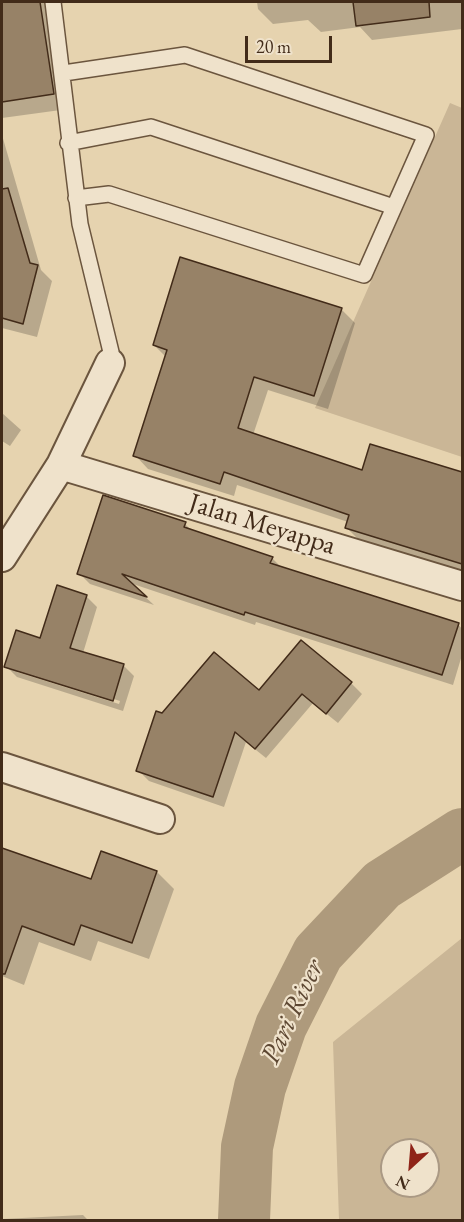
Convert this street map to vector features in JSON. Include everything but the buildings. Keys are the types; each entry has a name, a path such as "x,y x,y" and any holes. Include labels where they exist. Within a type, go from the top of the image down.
{"street":[{"path":"2,557 61,465 110,363"},
{"name":"Jalan Meyappa","path":"61,465 462,586"},
{"path":"2,767 160,819"}],"lane":[{"path":"53,2 64,73 68,143 76,198 111,352 110,363"},
{"path":"64,73 185,54 426,135 363,275 109,194 76,198"},
{"path":"68,143 151,127 394,207"}],"shaded area":[{"path":"450,103 462,108 462,457 315,408"},
{"path":"462,938 462,1220 339,1220 333,1042"}],"waterway":[{"name":"Pari River","path":"244,1220 247,1147 260,1087 281,1026 318,953 382,885 462,834"}]}
